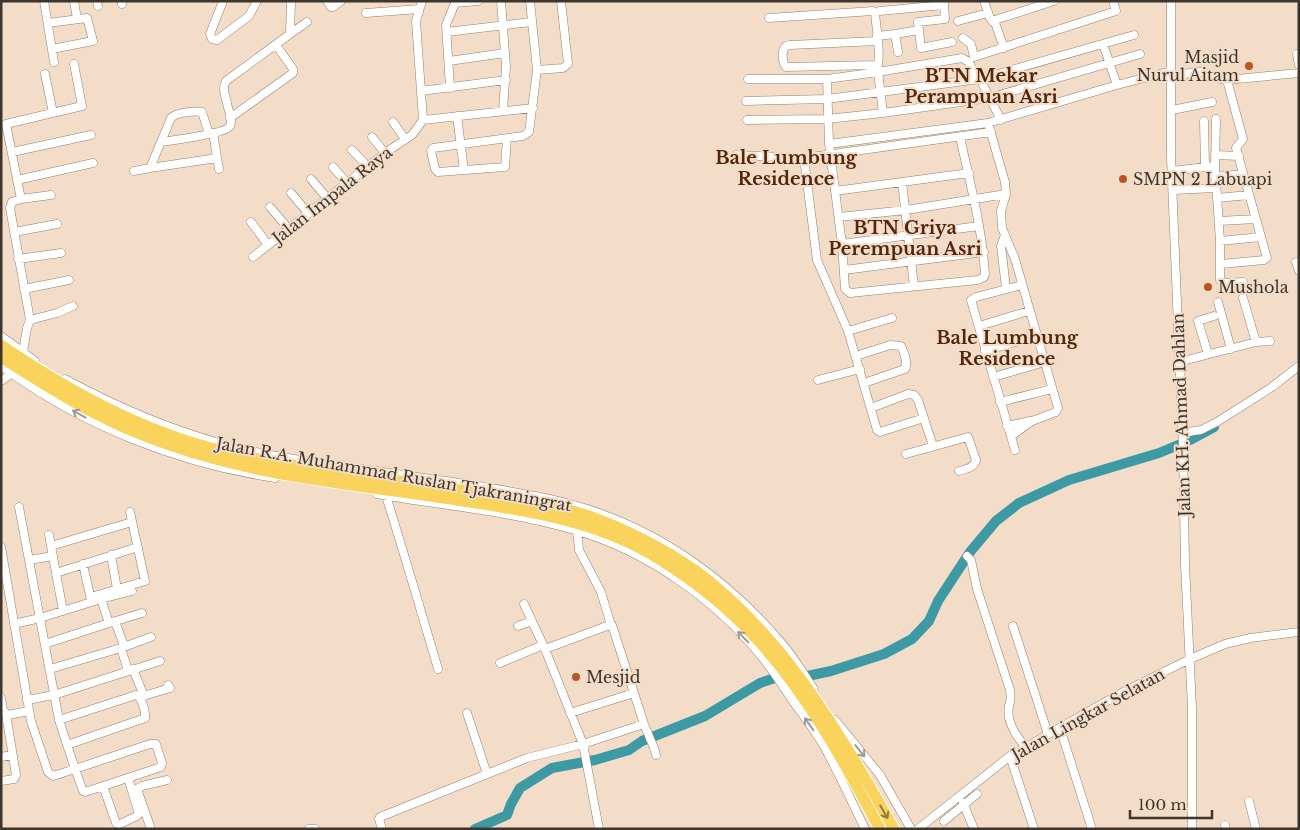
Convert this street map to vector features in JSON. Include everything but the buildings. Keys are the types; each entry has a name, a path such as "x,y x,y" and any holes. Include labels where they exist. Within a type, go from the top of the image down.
{"highway":[{"name":"Jalan R.A. Muhammad Ruslan Tjakraningrat","path":"1,345 99,404 140,423 217,450 262,460 563,508 623,530 658,548 696,572 722,592 782,649 793,679 836,750 880,829"},
{"name":"Jalan R.A. Muhammad Ruslan Tjakraningrat","path":"1,357 96,414 158,441 219,460 271,472 527,511 586,526 613,536 658,558 715,600 753,636 793,679 844,744 894,829"}],"street":[{"path":"44,1 54,62"},
{"path":"74,1 77,19"},
{"path":"223,1 210,34 212,39 216,40 249,16 253,12 257,1"},
{"path":"290,34 292,1"},
{"path":"327,1 331,7 341,2"},
{"path":"450,88 447,24 456,2 478,1"},
{"path":"500,1 504,26 506,80 503,110"},
{"path":"508,139 505,167 436,171 435,169 431,151 434,148 508,139 523,136 529,132 537,70 530,1"},
{"path":"537,70 567,67 561,1"},
{"path":"984,1 990,20 1054,1"},
{"path":"963,38 971,44 974,57 1116,11 1113,1"},
{"name":"Jalan KH. Ahmad Dahlan","path":"1170,1 1172,171 1183,448 1185,564 1192,708 1192,829"},
{"path":"880,11 944,3 945,19 918,22 921,48 952,42"},
{"path":"366,13 420,5 416,21 423,120 533,108"},
{"path":"769,18 874,12 877,39 879,63 876,66 787,67 784,63 784,48 790,45 877,39 919,30"},
{"path":"958,21 988,13"},
{"path":"48,23 87,18 93,41 52,49"},
{"path":"994,20 1004,48"},
{"path":"162,142 228,128 230,126 230,118 224,90 226,80 307,22"},
{"path":"447,32 532,22"},
{"path":"895,34 898,52"},
{"path":"746,101 827,99 978,79 1134,34"},
{"path":"1103,44 1117,85"},
{"path":"230,118 294,73 292,66 276,45"},
{"path":"448,61 505,53"},
{"path":"747,120 827,119 989,98 1140,54"},
{"path":"1297,54 1299,65"},
{"path":"748,79 827,78 878,72 962,58 969,62 1000,120"},
{"path":"22,199 4,124 82,106 74,64"},
{"path":"829,144 988,123 1171,71"},
{"path":"1171,80 1200,71 1218,79 1227,80 1299,73"},
{"path":"878,72 884,113"},
{"path":"45,74 53,113"},
{"path":"827,78 829,144 842,244 845,289 850,293 980,280 986,274 975,199 960,137"},
{"path":"421,90 506,80"},
{"path":"1221,264 1266,259 1267,256 1236,148 1243,139 1227,80"},
{"path":"1172,110 1212,102"},
{"path":"150,168 171,118 174,115 197,111 202,112 211,133 220,169"},
{"path":"457,116 464,170"},
{"path":"1216,118 1215,188 1219,221 1221,282 1243,282"},
{"name":"Jalan Impala Raya","path":"253,258 288,228 408,137 423,120"},
{"path":"1204,121 1205,167"},
{"path":"393,122 408,137"},
{"path":"988,123 1005,182 1006,194 1000,218 1011,246 1057,411 1032,421 1007,426"},
{"path":"736,155 804,158 991,132"},
{"path":"12,152 91,134"},
{"path":"372,137 385,153"},
{"path":"352,150 368,167"},
{"path":"1215,155 1239,156"},
{"path":"134,171 217,158"},
{"path":"804,158 817,260 848,331 877,428 880,432 924,418"},
{"path":"18,180 93,163"},
{"path":"1172,171 1215,166"},
{"path":"333,167 347,183"},
{"path":"835,191 969,173"},
{"path":"1215,177 1243,174"},
{"path":"311,179 327,198"},
{"path":"902,182 914,286"},
{"path":"1173,190 1215,188"},
{"path":"291,193 308,213"},
{"path":"838,218 906,210 1006,194"},
{"path":"23,352 30,320 10,208 12,202 51,195"},
{"path":"1217,198 1249,196"},
{"path":"270,207 288,228"},
{"path":"1219,221 1256,219"},
{"path":"251,222 268,245"},
{"path":"14,232 57,224"},
{"path":"842,244 979,226"},
{"path":"1005,234 1001,246 1006,288"},
{"path":"1220,241 1261,237"},
{"path":"844,270 984,252"},
{"path":"18,259 61,253"},
{"path":"1296,262 1299,271"},
{"path":"24,289 70,280"},
{"path":"1015,450 971,299 1022,285"},
{"path":"1243,298 1256,342"},
{"path":"1218,302 1232,349"},
{"path":"30,320 57,313 73,306"},
{"path":"978,326 1029,311"},
{"path":"1208,354 1198,321 1214,316"},
{"path":"848,331 892,318"},
{"name":"Jalan R.A. Muhammad Ruslan Tjakraningrat","path":"1,336 66,379 117,406 178,430 224,445 320,463 533,496 598,512 668,545 698,565 745,604 782,649"},
{"path":"985,351 1036,336"},
{"path":"1179,362 1256,342 1270,341"},
{"path":"856,356 894,344 902,348 907,365 905,369 864,383"},
{"path":"993,377 1044,362"},
{"name":"Jalan R.A. Muhammad Ruslan Tjakraningrat","path":"1,366 11,374 86,418 153,447 219,468 516,516 577,530 639,556 688,586 793,679 839,726 880,775 911,829"},
{"path":"1182,436 1217,422 1272,387 1299,366"},
{"path":"818,380 860,369"},
{"path":"1,381 11,374"},
{"path":"1000,402 1052,389"},
{"path":"872,408 912,394 917,397 933,446"},
{"path":"1011,436 1032,421"},
{"path":"906,454 969,437 976,463 959,471"},
{"path":"386,496 438,669"},
{"path":"1,547 5,593 14,624 27,700 38,742 50,775 54,776 75,769 150,744 156,744 162,766 158,769 84,792 75,769 59,720 19,507"},
{"path":"14,624 63,611 117,589 145,581 130,512"},
{"path":"51,546 132,522"},
{"path":"577,530 579,550 601,592 656,755"},
{"path":"49,535 63,611"},
{"path":"56,573 138,547"},
{"path":"29,560 53,556"},
{"path":"110,556 117,589"},
{"path":"967,556 972,560 977,589 1010,690 1012,700 1009,706 1015,734 1025,746"},
{"path":"83,564 91,599"},
{"path":"91,599 101,599 132,590"},
{"path":"67,745 145,718 141,696 123,647 101,599"},
{"path":"524,604 544,647 583,744 589,767 599,829"},
{"path":"45,644 142,613"},
{"path":"518,626 532,621"},
{"path":"500,663 611,625"},
{"path":"1013,626 1048,734"},
{"name":"Jalan Lingkar Selatan","path":"918,829 1025,746 1190,657 1237,640 1299,632"},
{"path":"50,669 151,637"},
{"path":"27,700 54,695 160,661"},
{"name":"Jalan R.A. Muhammad Ruslan Tjakraningrat","path":"793,679 865,829"},
{"path":"570,713 634,693"},
{"path":"59,720 141,696"},
{"path":"1,700 6,714 5,730 16,777 1,781"},
{"path":"6,714 30,711"},
{"path":"467,713 487,774"},
{"path":"382,829 380,817 487,774 527,758 583,744 644,724"},
{"path":"1060,728 1092,829"},
{"path":"1,757 12,755"},
{"path":"1010,756 1034,829"},
{"path":"103,786 116,823 120,824 137,816 139,812 128,778"},
{"path":"151,829 137,789 167,780"},
{"path":"944,821 977,794"},
{"path":"959,797 965,805 974,829"},
{"path":"1249,801 1256,829"},
{"path":"309,829 315,829"}],"waterway":[{"path":"475,829 507,815 520,788 552,768 595,760 629,750 642,741 705,716 760,683 781,676 803,677 831,671 884,654 912,639 929,621 938,601 970,552 996,521 1019,503 1069,480 1159,453 1214,427"}],"place":[{"name":"Masjid Nurul Aitam","path":"1249,66"},
{"name":"SMPN 2 Labuapi","path":"1123,179"},
{"name":"Mushola","path":"1208,287"},
{"name":"Mesjid","path":"576,677"}],"district":[{"name":"BTN Mekar Perampuan Asri","path":"981,86"},
{"name":"Bale Lumbung Residence","path":"786,168"},
{"name":"BTN Griya Perempuan Asri","path":"905,238"},
{"name":"Bale Lumbung Residence","path":"1007,348"}]}
